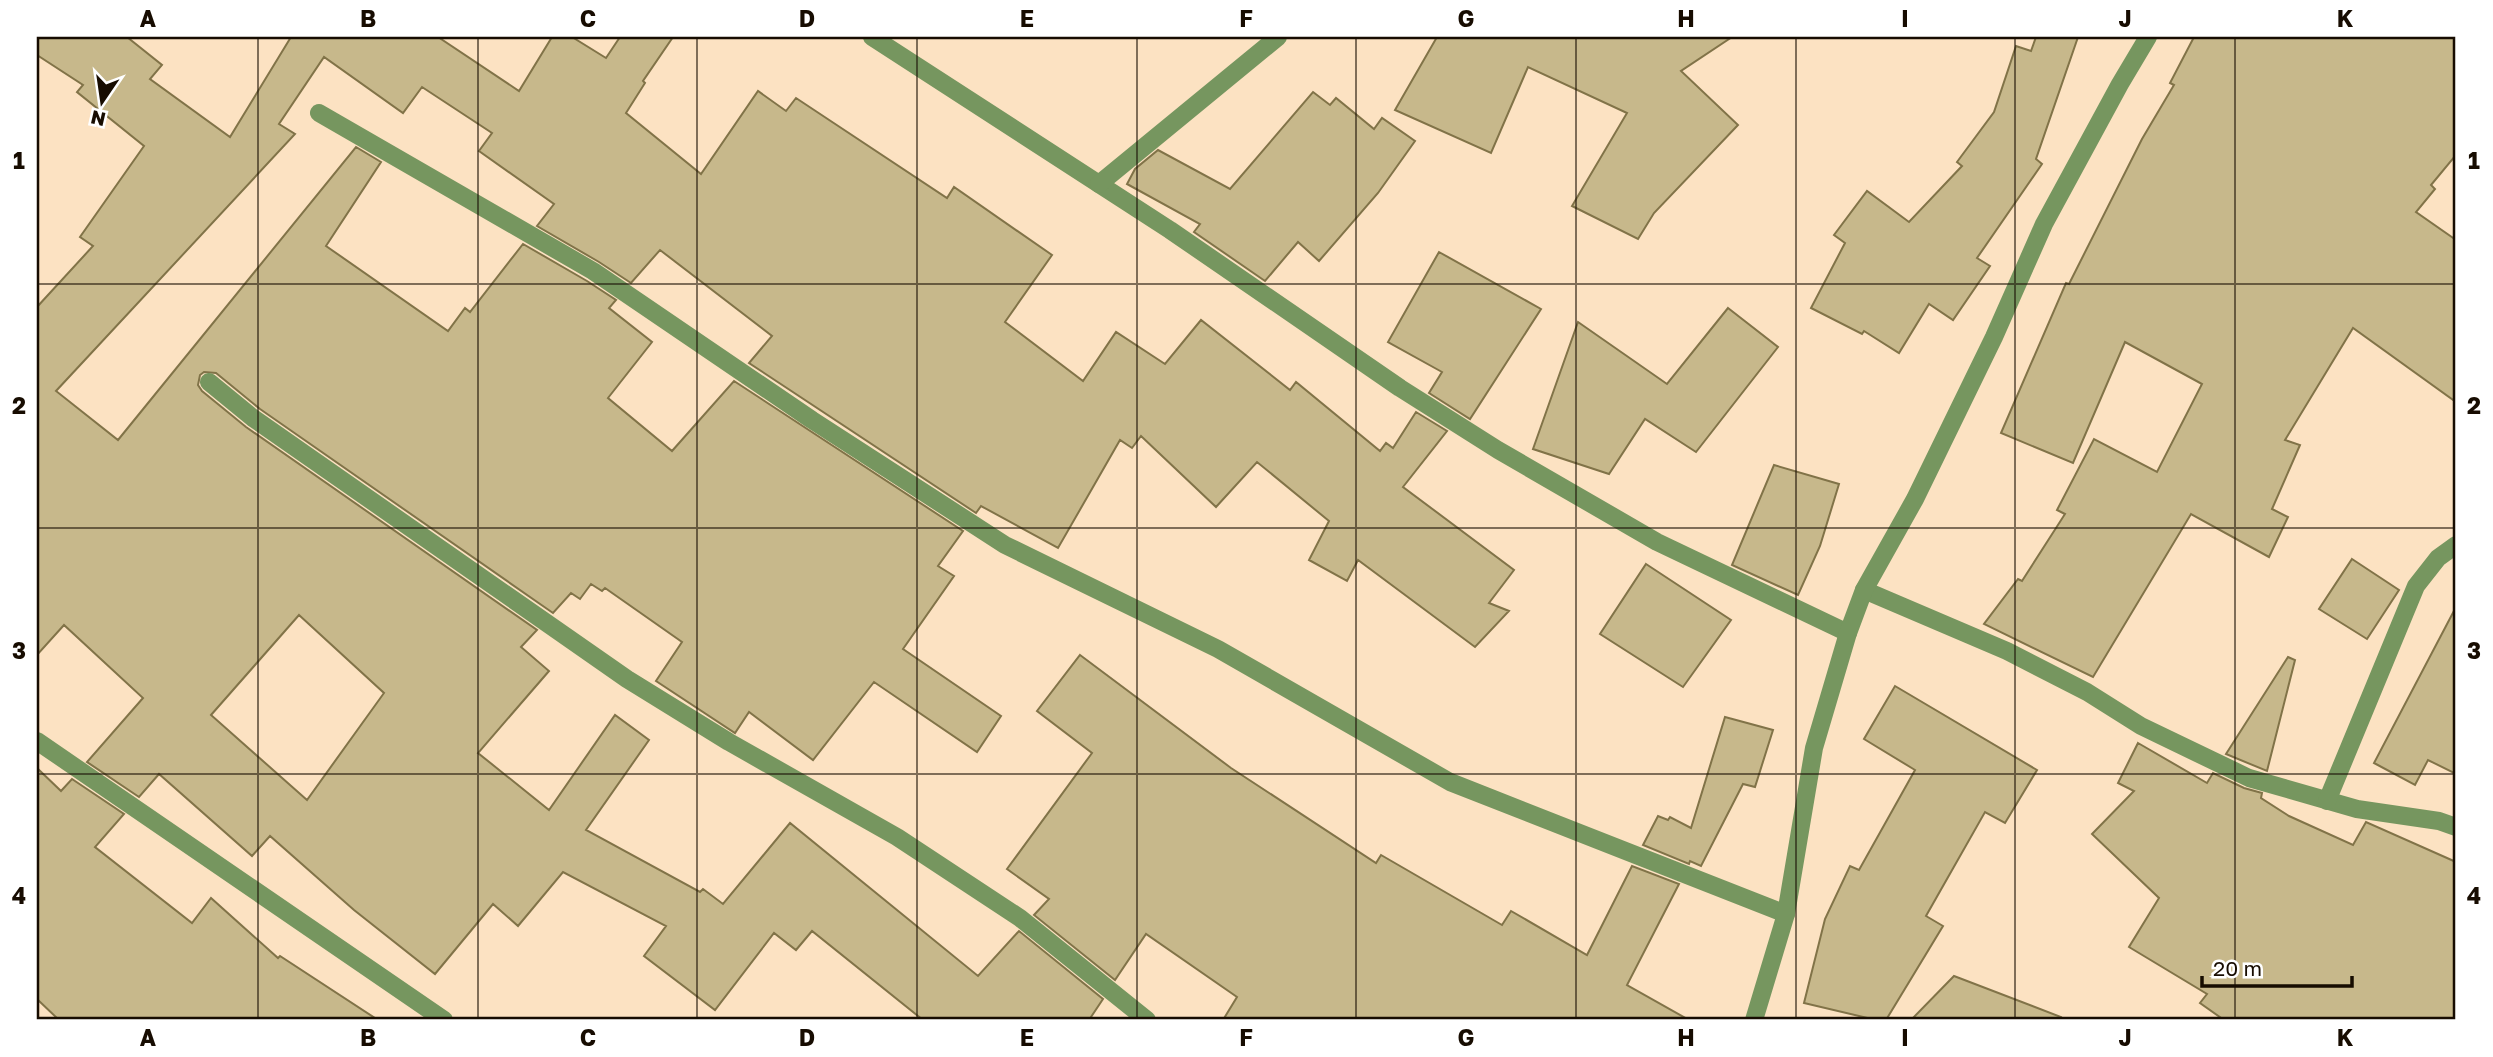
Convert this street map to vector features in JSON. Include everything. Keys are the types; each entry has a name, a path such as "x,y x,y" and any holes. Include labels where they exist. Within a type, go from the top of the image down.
{"street":[{"path":"872,37 1274,300 1400,388 1499,450 1657,542 1848,632"},
{"path":"1099,184 1278,37"},
{"path":"1754,1020 1786,914 1814,748 1848,632 1864,590 1921,486 1994,337 2044,224 2148,37"},
{"path":"319,113 593,271 812,420 1005,545 1218,649 1450,782 1786,914"},
{"path":"209,382 253,418 627,680 729,742 897,837 1020,918 1147,1020"},
{"path":"2327,801 2416,586 2438,558 2456,545"},
{"path":"1864,590 2007,651 2087,692 2141,726 2249,778 2357,809 2439,821 2456,827"},
{"path":"37,741 444,1020"}],"building":[{"path":"37,37 127,37 162,65 150,79 230,137 291,37 438,37 519,91 552,37 572,37 606,58 620,37 673,37 643,81 645,83 626,113 701,174 758,91 786,111 796,98 947,198 954,187 1052,255 1005,322 1083,381 1116,332 1165,364 1201,320 1290,390 1296,382 1380,451 1386,443 1393,448 1416,412 1447,431 1403,487 1514,570 1489,603 1509,611 1475,647 1358,560 1347,581 1309,560 1329,521 1257,462 1216,507 1141,436 1132,448 1120,440 1058,548 981,506 976,513 749,363 772,336 660,250 631,283 537,226 554,204 479,151 492,133 422,87 403,113 324,57 279,124 295,134 56,391 118,440 356,147 381,162 326,246 448,331 465,308 470,312 523,244 587,281 616,300 609,308 652,342 608,398 672,451 734,381 963,531 938,566 954,576 903,649 1001,716 977,752 874,682 813,760 749,712 735,733 656,681 682,642 605,588 602,591 591,584 580,599 571,593 553,613 260,409 216,373 204,372 200,375 198,385 246,427 537,630 521,647 549,671 478,753 549,810 615,715 649,740 586,830 700,892 703,889 723,904 790,823 978,976 1019,931 1103,999 1089,1020 923,1020 812,931 796,950 774,933 715,1010 644,956 666,926 563,872 518,926 493,904 435,974 354,910 270,836 252,856 159,774 139,797 87,762 143,698 64,625 37,655 37,307 93,246 80,237 144,146 77,92 83,85 37,55","holes":["299,615 384,693 307,800 211,715"]},
{"path":"1437,37 1732,37 1681,71 1738,125 1654,213 1638,239 1572,206 1627,113 1528,67 1491,153 1395,110"},
{"path":"2036,37 2078,37 2036,159 2042,164 1977,258 1990,266 1953,320 1929,304 1899,353 1864,331 1862,334 1811,308 1845,243 1834,235 1867,191 1909,222 1962,166 1957,162 1994,112 2016,46 2031,51"},
{"path":"2194,37 2456,37 2456,155 2431,185 2435,189 2416,212 2456,240 2456,402 2353,328 2285,440 2300,445 2272,509 2288,517 2269,557 2191,514 2093,677 1984,624 2018,579 2022,581 2065,514 2057,510 2094,439 2157,472 2202,384 2125,342 2073,463 2001,433 2066,283 2069,284 2142,139 2174,85 2170,83"},
{"path":"1313,92 1330,105 1336,98 1374,129 1382,118 1415,141 1378,193 1319,261 1298,242 1265,281 1194,232 1200,224 1127,184 1135,169 1158,150 1230,189"},
{"path":"1439,252 1541,309 1470,419 1429,393 1442,372 1388,342"},
{"path":"1728,308 1778,347 1696,452 1645,419 1609,474 1533,449 1578,322 1667,384"},
{"path":"1774,465 1839,484 1820,546 1798,595 1732,565"},
{"path":"2352,559 2399,590 2367,639 2319,609"},
{"path":"1646,564 1731,620 1683,687 1600,634"},
{"path":"2456,607 2456,774 2428,760 2415,785 2374,763"},
{"path":"1080,655 1231,768 1376,863 1381,855 1502,925 1511,911 1587,955 1632,866 1679,884 1627,985 1689,1020 1223,1020 1237,997 1146,934 1115,980 1034,915 1049,899 1007,869 1092,753 1037,711"},
{"path":"2288,657 2295,660 2267,771 2226,754"},
{"path":"1895,686 2037,770 2005,823 1985,812 1926,916 1943,926 1886,1020 1876,1020 1804,1003 1825,919 1850,866 1859,870 1915,770 1864,739"},
{"path":"1725,717 1773,730 1755,787 1743,784 1701,866 1690,861 1689,864 1643,845 1658,816 1668,820 1670,817 1691,828"},
{"path":"2138,743 2207,783 2213,773 2244,788 2262,793 2261,798 2289,816 2353,845 2366,822 2456,862 2456,1020 2224,1020 2200,1003 2207,994 2129,947 2159,898 2092,834 2134,791 2118,783"},
{"path":"37,768 61,791 72,779 124,814 95,847 192,923 211,898 278,958 280,956 378,1020 59,1020 37,999"},
{"path":"1954,976 2061,1017 2060,1020 1911,1020"}]}
